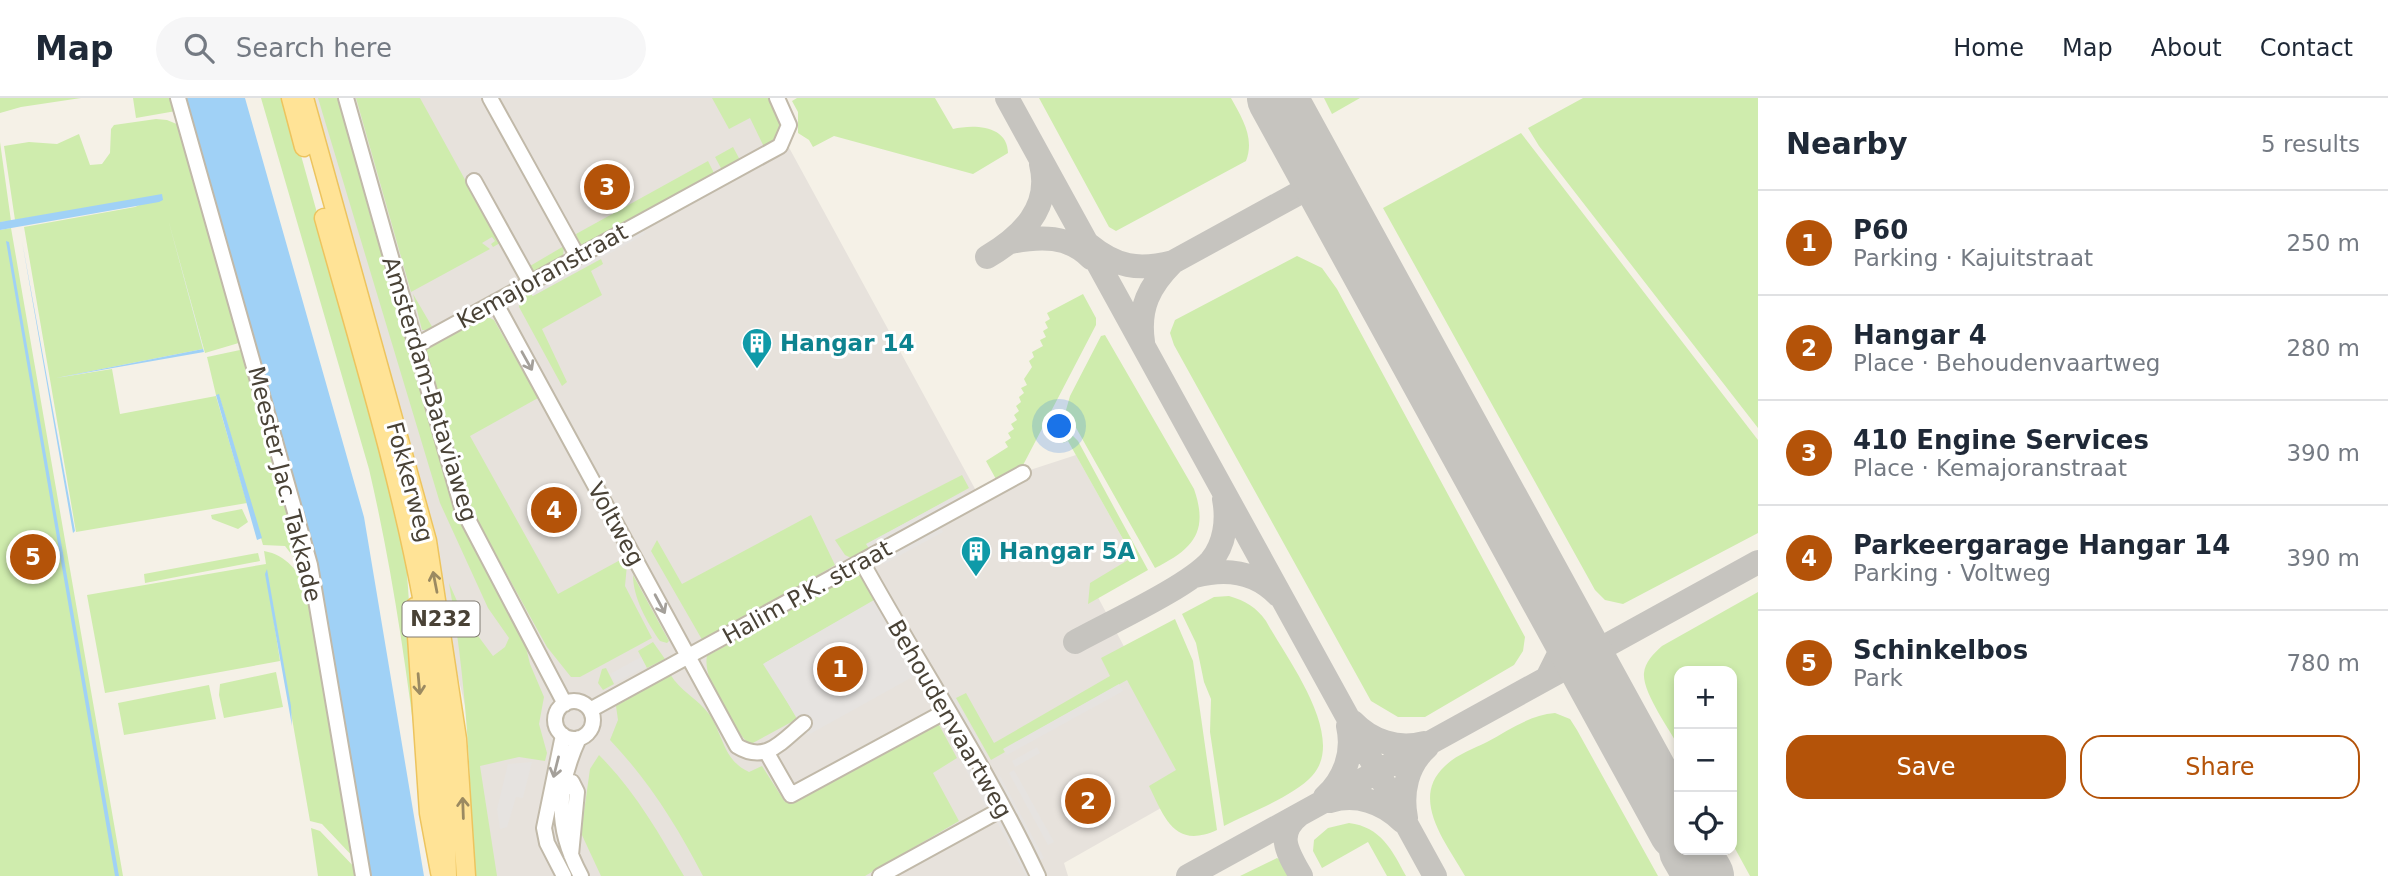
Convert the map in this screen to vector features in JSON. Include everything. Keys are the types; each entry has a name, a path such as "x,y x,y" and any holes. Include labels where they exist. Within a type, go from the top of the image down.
{"main road":[{"name":"Fokkerweg","path":"291,98 389,452 419,580 439,719 447,876"},
{"name":"Fokkerweg","path":"304,98 427,541 457,739 466,876"},
{"name":"N232","path":"419,580 414,616 416,655 430,830 441,876"}],"street":[{"name":"Meester Jac. Takkade","path":"178,98 310,565 363,876"},
{"name":"Amsterdam-Bataviaweg","path":"346,98 462,508 565,704"},
{"path":"490,98 578,257"},
{"name":"Kemajoranstraat","path":"415,346 780,146 789,125 777,98"},
{"path":"474,181 530,282"},
{"name":"Voltweg","path":"495,302 737,746 750,754 767,753"},
{"name":"Halim P.K. straat","path":"590,710 1023,474"},
{"name":"Behoudenvaartweg","path":"862,562 916,661 948,710 1038,876"},
{"path":"564,876 547,843 544,828 563,735 555,721 556,714 565,704 579,702 590,710 592,724 590,730 579,738 562,802 562,824 570,857 581,876"},
{"path":"804,723 767,753 792,795 948,710"},
{"path":"563,735 579,738"},
{"path":"570,777 577,792 570,857"},
{"path":"880,876 1002,809"}],"shaded area":[{"path":"306,98 762,98 980,498 1027,471 1076,455 1133,557 1091,584 1198,787 1064,863 1068,876 489,876 470,726 403,450"},
{"path":"642,227 645,234 532,296 532,290"},
{"path":"963,492 966,499 870,550 866,544"},
{"path":"939,525 943,532 884,564 881,558"},
{"path":"874,600 916,675 808,735 763,664"},
{"path":"641,657 646,667 615,683 610,674"},
{"path":"1119,684 1123,691 1007,755 1003,749"},
{"path":"955,698 987,755 981,758 950,701"},
{"path":"947,718 996,806 988,811 940,721"},
{"path":"1037,747 1040,753 1015,767 1012,761"},
{"path":"532,762 523,798 516,797 507,827 500,829 497,809 508,764"},
{"path":"1014,770 1054,842 1048,845 1009,773"},
{"path":"1000,776 1044,858 1036,862 991,782"},
{"path":"1002,819 1034,876 1026,876 997,822"}],"green space":[{"path":"0,98 81,98 0,113"},
{"path":"133,98 174,98 176,111 136,118"},
{"path":"261,98 285,98 387,464 406,558 422,795 400,631 369,469"},
{"path":"318,98 339,98 374,230 399,303 439,449 523,635 530,664 544,697 539,724 547,753 545,761 519,757 480,766 497,876 472,876 467,729 449,583 464,617 493,656 505,647 509,638 488,608 440,503"},
{"path":"356,98 420,98 500,243 493,247 491,244 495,241 492,237 482,243 490,249 411,292"},
{"path":"712,98 771,98 779,119 779,131 764,147 750,118 729,129"},
{"path":"797,98 935,98 953,129 979,127 996,132 1006,144 1008,153 973,174 834,136 813,147 809,140 798,133 798,112 792,101"},
{"path":"1039,98 1231,98 1248,136 1246,161 1116,231 1109,227"},
{"path":"1324,98 1360,98 1332,114"},
{"path":"1583,98 1758,98 1758,428 1539,146 1528,128"},
{"path":"156,119 179,125 242,342 205,353 168,219 203,349 56,378 112,369 120,414 216,396 247,503 76,532 24,227 135,207 162,195 15,220 4,146 29,142 57,144 79,134 90,165 102,164 110,153 111,129 114,125"},
{"path":"1521,133 1758,440 1758,533 1623,604 1605,600 1595,590 1383,208"},
{"path":"0,142 11,221 0,222"},
{"path":"733,147 740,160 722,170 715,157"},
{"path":"708,161 715,175 580,248 576,234"},
{"path":"11,228 123,876 0,876 0,230"},
{"path":"564,246 563,256 533,274 528,271 530,266"},
{"path":"1297,256 1322,268 1337,289 1525,637 1523,651 1514,665 1425,717 1398,717 1371,701 1174,345 1170,333 1175,320"},
{"path":"601,259 603,264 591,271 602,295 542,329 567,382 562,386 519,307 520,299 530,292 533,296"},
{"path":"413,294 434,330 422,330"},
{"path":"1083,294 1096,318 1096,325 1021,469 997,481 986,461 1008,447 1005,442 1011,438 1008,433 1014,429 1011,424 1017,420 1014,415 1019,411 1016,406 1021,402 1019,397 1024,393 1021,388 1027,385 1024,379 1032,367 1029,361 1034,357 1032,352 1043,346 1040,340 1046,337 1043,331 1048,328 1045,322 1050,319 1047,313"},
{"path":"484,315 494,320 538,398 470,436 558,594 622,559 627,565 625,586 652,638 580,677 571,677 547,647 474,515 462,487 426,355 426,345"},
{"path":"1105,335 1194,489 1198,504 1198,528 1188,546 1155,568 1066,410 1070,396 1101,336"},
{"path":"240,350 246,353 305,572 285,546 263,545 219,395 216,395 207,357"},
{"path":"1058,433 1070,433 1078,441 1148,570 1088,604 1090,583 1133,557 1068,441 1063,443"},
{"path":"962,475 969,488 867,544 870,550 853,559 845,555 835,540"},
{"path":"242,509 248,522 238,529 212,519 211,515"},
{"path":"811,515 835,565 704,643 651,551 657,540 682,584"},
{"path":"264,551 285,560 310,591 356,860 322,824 310,821 266,570 280,661 105,693 87,595 266,564"},
{"path":"258,553 260,561 145,583 144,574"},
{"path":"861,571 877,599 765,663 797,719 751,744 746,741 713,688 707,656"},
{"path":"633,575 669,641 667,643 660,641 646,618 635,592"},
{"path":"1758,592 1758,876 1750,876 1737,852 1737,666 1674,666 1674,738 1652,700 1645,681 1644,673 1648,661 1662,646"},
{"path":"1229,596 1250,605 1266,621 1310,698 1319,720 1323,741 1321,760 1312,776 1304,783 1283,797 1224,826 1210,732 1211,699 1204,682 1196,643 1182,614 1214,597"},
{"path":"1175,619 1193,661 1217,830 1191,836 1181,833 1173,828 1160,809 1149,786 1176,770 1127,680 1004,749 1005,752 991,760 956,698 966,693 994,743 1110,676 1101,658"},
{"path":"653,642 665,659 647,668 638,651"},
{"path":"606,668 614,684 603,690 598,683 602,669"},
{"path":"276,672 283,707 224,718 219,695 220,684"},
{"path":"670,674 709,714 734,761 749,772 762,766 785,802 938,723 957,758 933,773 959,821 865,876 703,876 661,805 610,740 618,720 616,706"},
{"path":"209,685 216,719 124,735 118,703"},
{"path":"1555,713 1570,719 1577,730 1658,876 1465,876 1435,821 1430,793 1435,779 1449,762 1459,755 1528,720"},
{"path":"599,755 635,798 684,876 601,876 581,833 590,769"},
{"path":"1349,823 1369,829 1384,841 1406,876 1387,876 1368,842 1322,868 1313,851 1314,840 1328,828"},
{"path":"311,828 320,831 357,870 358,876 318,876"},
{"path":"1277,858 1284,862 1293,876 1240,876"}],"water":[{"path":"186,98 245,98 364,517 424,876 371,876 309,531"},
{"path":"162,194 163,200 159,202 0,230 0,222"},
{"path":"168,219 204,352 56,378 203,349"},
{"path":"6,241 9,242 119,876 115,876"},
{"path":"22,241 75,531 73,533"},
{"path":"219,394 262,538 257,540 216,395"},
{"path":"267,569 291,706 292,726 265,574"}],"taxiway":[{"path":"1007,98 1435,876"},
{"path":"1088,244 1108,258 1128,265 1149,266 1173,262 1299,193 1310,179 1309,156"},
{"path":"987,257 1022,230 1038,207 1043,180 1041,164"},
{"path":"1299,193 1317,192 1336,205"},
{"path":"1011,242 1054,239 1073,245 1091,258"},
{"path":"1143,342 1142,319 1147,298 1157,280 1173,262"},
{"path":"1075,642 1167,593 1211,561 1220,547 1224,531 1224,499"},
{"path":"1188,876 1758,562"},
{"path":"1195,576 1217,572 1250,576 1278,595"},
{"path":"1547,678 1561,650 1562,618"},
{"path":"1353,722 1368,734 1386,742 1404,745 1424,743"},
{"path":"1325,797 1338,782 1349,755 1348,726"},
{"path":"1406,818 1404,798 1407,780 1415,762 1427,747"},
{"path":"1330,801 1350,798 1369,801 1395,814 1402,821"},
{"path":"1299,815 1287,829 1286,844 1301,876"}],"runway":[{"path":"1277,98 1674,822"},
{"path":"1692,855 1704,876"}],"place":[{"name":"410 Engine Services","path":"607,187"},
{"name":"Hangar 14","path":"757,370"},
{"name":"Parkeergarage Hangar 14","path":"554,510"},
{"name":"Schinkelbos","path":"33,557"},
{"name":"Hangar 5A","path":"976,578"},
{"name":"P60","path":"840,669"},
{"name":"Hangar 4","path":"1088,801"}]}
